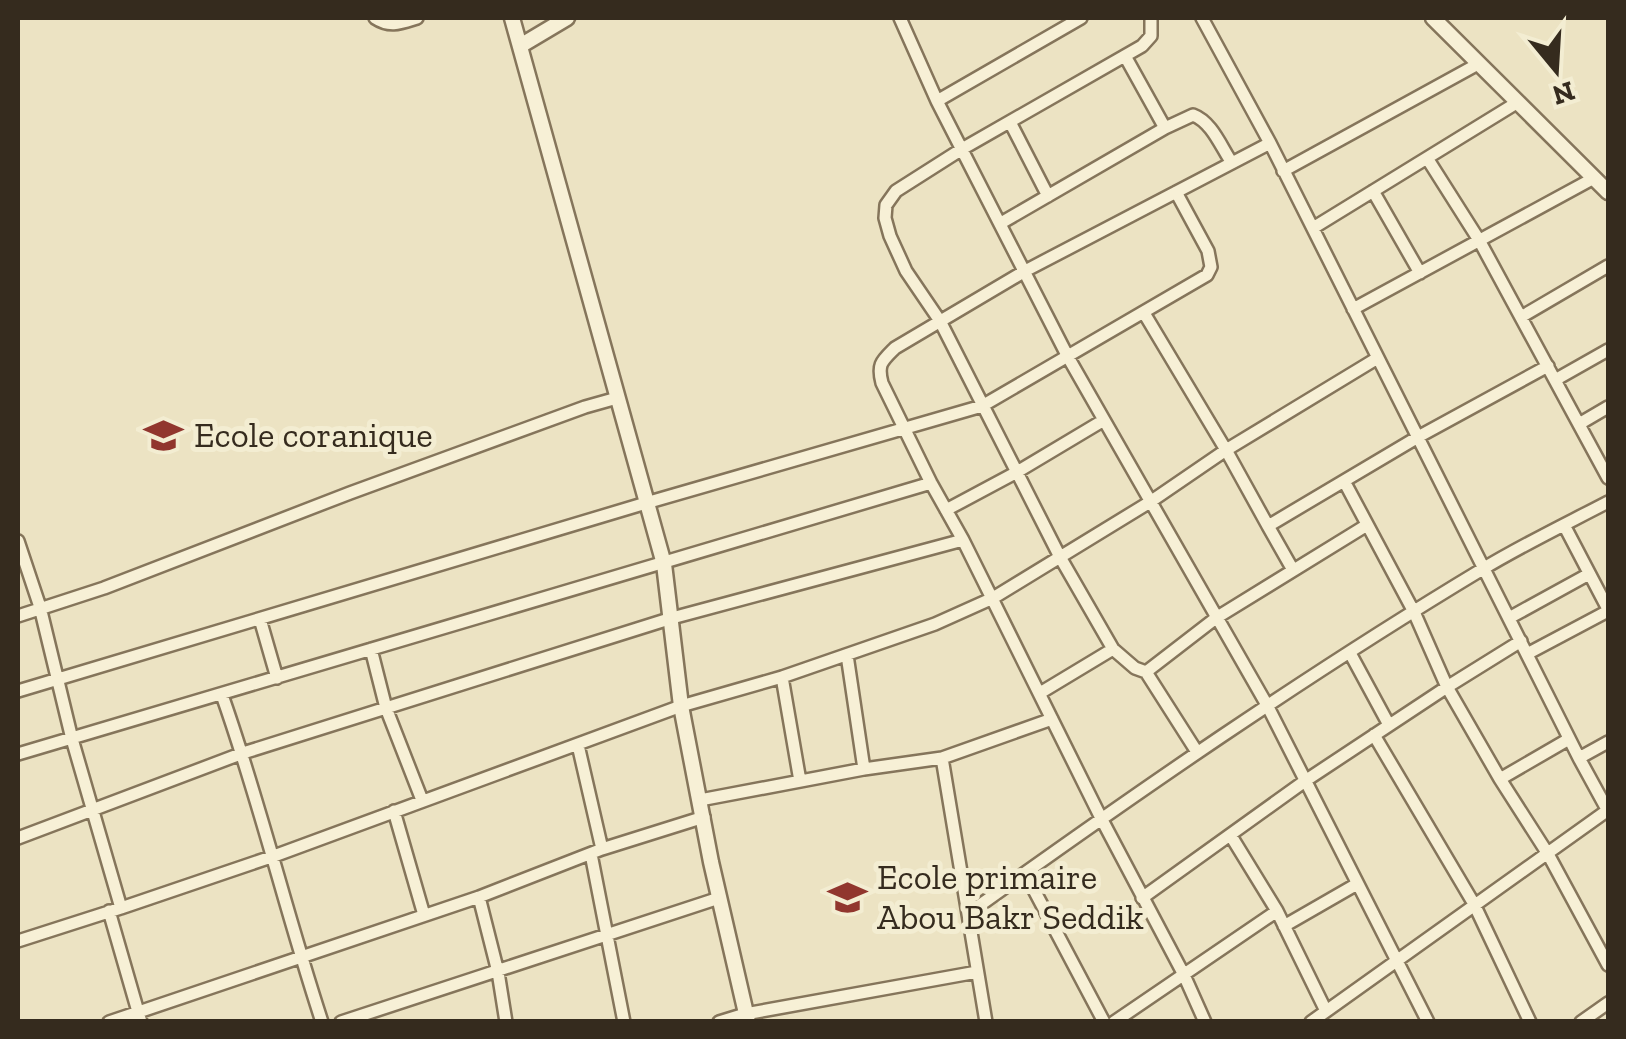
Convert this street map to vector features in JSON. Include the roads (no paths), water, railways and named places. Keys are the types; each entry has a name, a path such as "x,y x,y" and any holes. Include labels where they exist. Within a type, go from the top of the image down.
{"street":[{"path":"375,18 395,25 417,18"},
{"path":"512,18 664,564 681,706 746,1018"},
{"path":"520,46 567,18"},
{"path":"900,18 937,102 1068,357 1267,705 1428,1022"},
{"path":"937,102 1081,18"},
{"path":"1151,18 1152,36 1142,46 896,191 886,204 885,218 906,271 940,321 1060,558 1113,649 1135,668 1146,672 1197,752"},
{"path":"1202,18 1270,143 1608,811 1311,1022"},
{"path":"1433,18 1608,192"},
{"path":"1125,56 1165,128"},
{"path":"1283,171 1478,64"},
{"path":"1312,228 1518,102"},
{"path":"1000,223 1193,115 1202,118 1232,163"},
{"path":"1010,122 1048,196"},
{"path":"1205,1022 878,371 895,348 1025,270 1270,143"},
{"path":"1427,158 1479,240 1608,478"},
{"path":"1353,309 1594,178"},
{"path":"1372,191 1420,273"},
{"path":"18,691 982,406 1207,275 1211,267 1208,251 1176,192"},
{"path":"1521,317 1608,266"},
{"path":"1144,313 1294,570"},
{"path":"1555,380 1608,350"},
{"path":"18,941 274,856 681,706 782,677 935,624 993,598 1060,558 1376,358"},
{"path":"1268,526 1548,366"},
{"path":"18,616 104,588 350,493 618,398"},
{"path":"1579,424 1608,407"},
{"path":"946,510 1104,420"},
{"path":"1344,481 1414,612 1447,687 1548,854 1608,964"},
{"path":"18,754 931,483"},
{"path":"969,913 1267,705 1484,568 1608,502"},
{"path":"1146,672 1216,618 1368,525"},
{"path":"1142,898 1304,781 1447,687 1608,610 1564,525"},
{"path":"18,540 93,808 140,1017"},
{"path":"18,838 243,753 672,618 963,540"},
{"path":"1509,618 1589,574"},
{"path":"260,619 277,678"},
{"path":"371,649 386,708 422,800"},
{"path":"1040,693 1113,649"},
{"path":"1350,652 1389,725"},
{"path":"846,655 864,770"},
{"path":"782,677 800,782"},
{"path":"222,694 322,1022"},
{"path":"700,800 942,758 1052,718"},
{"path":"1374,735 1474,904 1530,1022"},
{"path":"1500,779 1570,739"},
{"path":"1579,758 1608,742"},
{"path":"578,745 624,1022"},
{"path":"942,758 986,1022"},
{"path":"394,811 424,915"},
{"path":"109,1022 140,1017 300,956 704,817"},
{"path":"1231,836 1277,911 1326,1011"},
{"path":"1025,873 1104,1022"},
{"path":"1284,926 1357,884"},
{"path":"479,896 506,1022"},
{"path":"341,1022 719,898"},
{"path":"1114,1022 1277,911"},
{"path":"720,1022 978,972"},
{"path":"1581,1022 1608,1003"}],"place":[{"name":"Ecole coranique","path":"164,435"},
{"name":"Ecole primaire Abou Bakr Seddik","path":"847,897"}]}
